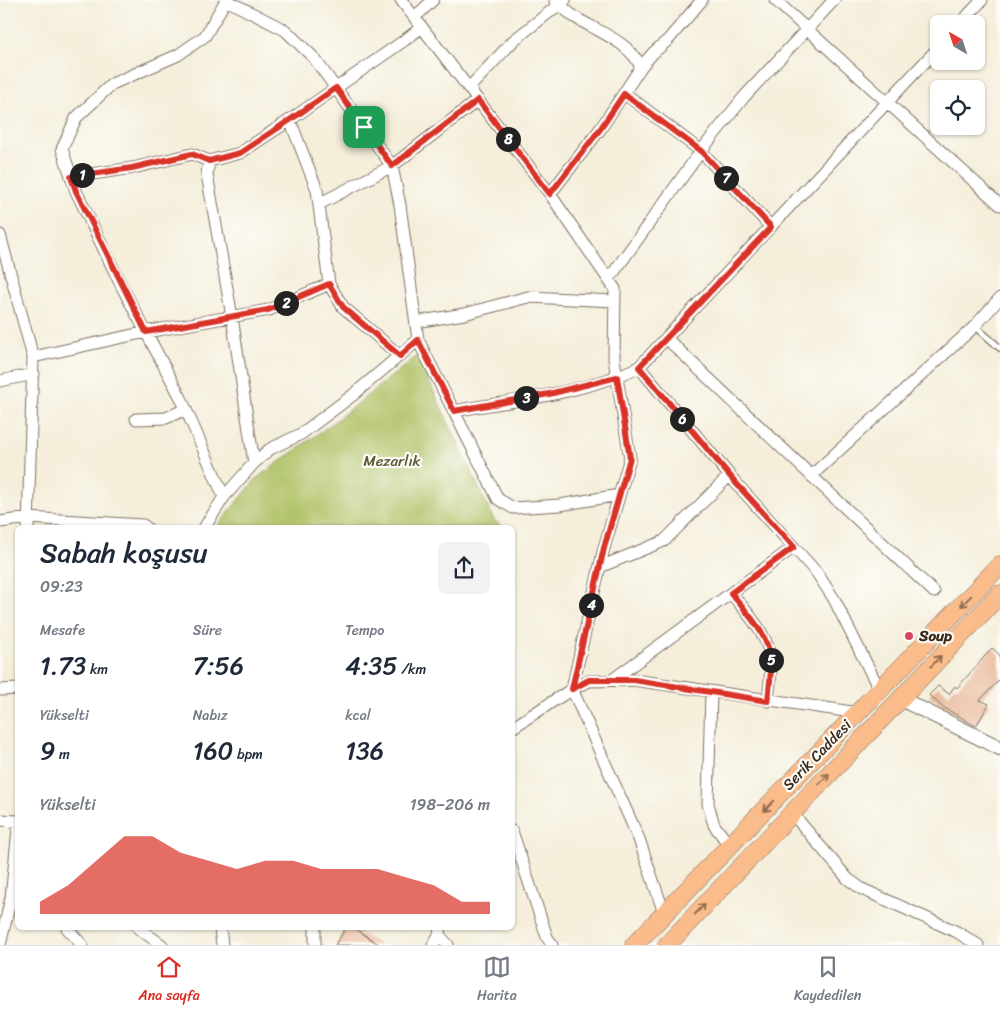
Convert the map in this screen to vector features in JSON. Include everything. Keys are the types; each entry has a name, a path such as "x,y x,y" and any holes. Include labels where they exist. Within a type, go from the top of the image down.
{"highway":[{"name":"Serik Caddesi","path":"634,945 1000,565"},
{"name":"Serik Caddesi","path":"673,943 792,813 1000,594"}],"street":[{"path":"224,497 186,409 76,191 62,149 76,118 112,84 178,54 205,36 226,0 285,30 314,58 392,166 400,205 418,340 498,499 513,508 560,505 619,495"},
{"path":"401,0 550,194 616,289 614,359 630,458 600,567 572,689 639,839 664,913"},
{"path":"71,177 132,168 192,154 209,161 240,153 405,40 434,0"},
{"path":"550,194 601,128 641,67 668,40 702,0"},
{"path":"775,0 1000,205"},
{"path":"609,279 701,151 744,97 834,0"},
{"path":"968,15 982,0"},
{"path":"469,88 514,40 559,1 573,15 629,49 637,58 641,67"},
{"path":"454,411 549,394 617,377 639,367 930,57"},
{"path":"624,94 701,151 771,227"},
{"path":"319,204 392,166 478,100"},
{"path":"290,120 317,190 329,284 343,307 400,356"},
{"path":"209,161 207,174 232,317 254,463"},
{"path":"0,235 33,357 34,374 28,523"},
{"path":"33,357 146,332 268,310 329,284"},
{"path":"416,322 464,314 528,296 615,301"},
{"path":"811,476 975,326 1000,298"},
{"path":"666,338 934,592"},
{"path":"206,525 224,497 254,463 270,449 301,434 353,395 418,340"},
{"path":"639,367 729,476 817,573 834,599 880,691"},
{"path":"0,381 34,374"},
{"path":"136,420 166,418 186,409"},
{"path":"600,567 664,541 729,476"},
{"path":"0,522 143,525"},
{"path":"612,680 794,547"},
{"path":"731,593 758,628 768,649 771,664 768,701"},
{"path":"515,726 589,680 634,680 859,713"},
{"path":"0,690 15,689"},
{"path":"711,692 708,804 714,825 730,846"},
{"path":"901,699 1000,748"},
{"path":"792,813 848,879 862,889 957,932 978,945"},
{"path":"0,820 15,822"},
{"path":"515,840 547,937 552,945"},
{"path":"0,945 15,853"},
{"path":"69,930 82,945"},
{"path":"141,930 162,945"},
{"path":"220,930 222,945"},
{"path":"315,930 315,945"},
{"path":"437,936 448,945"}],"lane":[{"path":"975,326 1000,348"}],"green space":[{"name":"Mezarlık","path":"417,356 494,520 500,525 219,525 256,479 334,422"}],"building":[{"path":"992,648 1000,655 1000,679 980,700 989,704 976,726 941,706 929,695 938,686 949,694 955,686 957,688"},
{"path":"345,930 357,930 380,945 335,945"}],"place":[{"name":"Soup","path":"909,636"}],"route":[{"path":"336,88 364,127 392,166 478,100 550,194 601,128 624,94 701,151 771,227 639,367 735,482 794,547 731,593 758,628 766,642 771,664 768,701 634,680 589,680 572,689 604,548 630,458 617,377 549,394 454,411 418,340 400,356 343,307 329,284 268,310 146,332 121,285 71,177 132,168 192,154 209,161 240,153 336,88"}]}
